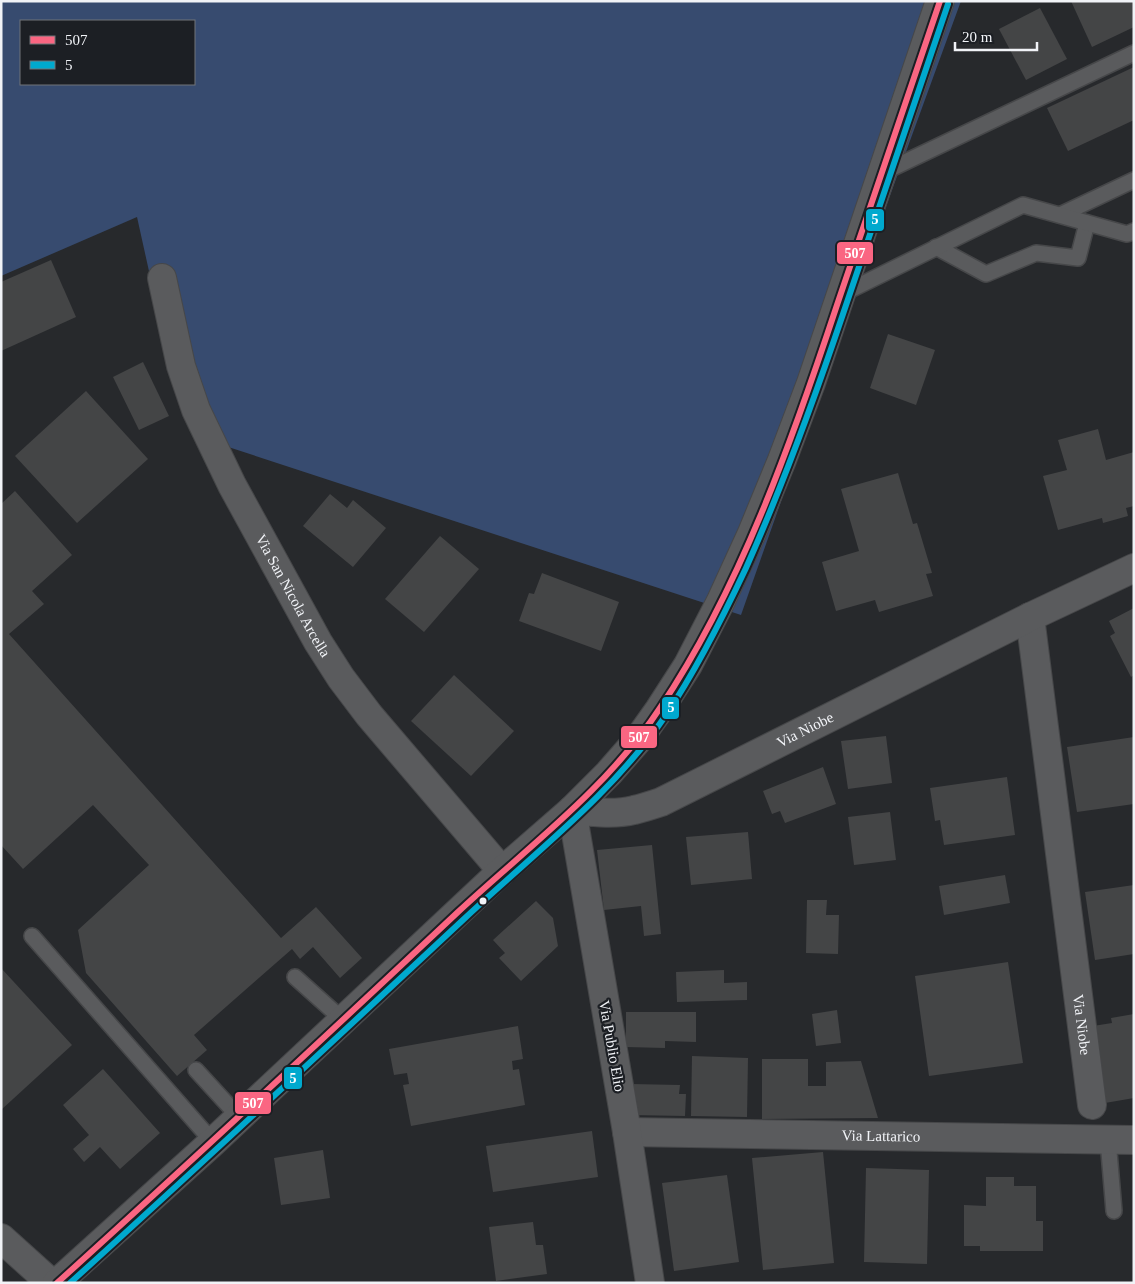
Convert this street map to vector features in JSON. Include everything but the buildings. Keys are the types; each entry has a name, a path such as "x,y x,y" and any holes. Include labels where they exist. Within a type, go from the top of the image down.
{"street":[{"path":"57,1283 213,1142 502,871 572,810 609,773 637,741 670,694 697,649 730,583 764,507 808,392 940,1"},
{"name":"Via San Nicola Arcella","path":"162,278 181,366 196,410 232,485 318,642 341,678 369,714 502,871"},
{"name":"Via Niobe","path":"572,810 621,812 661,802 1030,617 1134,568"},
{"name":"Via Niobe","path":"1030,617 1092,1105"},
{"name":"Via Publio Elio","path":"572,810 627,1132 650,1283"},
{"name":"Via Lattarico","path":"627,1132 1121,1140"},
{"path":"1,1238 51,1283"}],"lane":[{"path":"882,173 1134,53"},
{"path":"1060,215 1134,180"},
{"path":"841,294 1023,205 1128,234 1134,231"},
{"path":"936,247 986,274 1036,253 1078,258 1087,223"},
{"path":"32,936 213,1142"},
{"path":"295,976 343,1020"},
{"path":"196,1070 239,1117"},
{"path":"1114,1211 1121,1140"}],"shaded area":[{"path":"1,1 961,1 857,286 741,615 216,443 164,339 137,217 1,276"}],"transit line":[{"name":"507","path":"57,1283 458,912 565,816 616,765 660,708 689,662 715,614 762,513 802,409 940,1"},
{"name":"5","path":"70,1283 464,919 571,823 597,798 645,744 666,715 699,662 728,606 760,537 785,474 832,346 948,4"}]}
